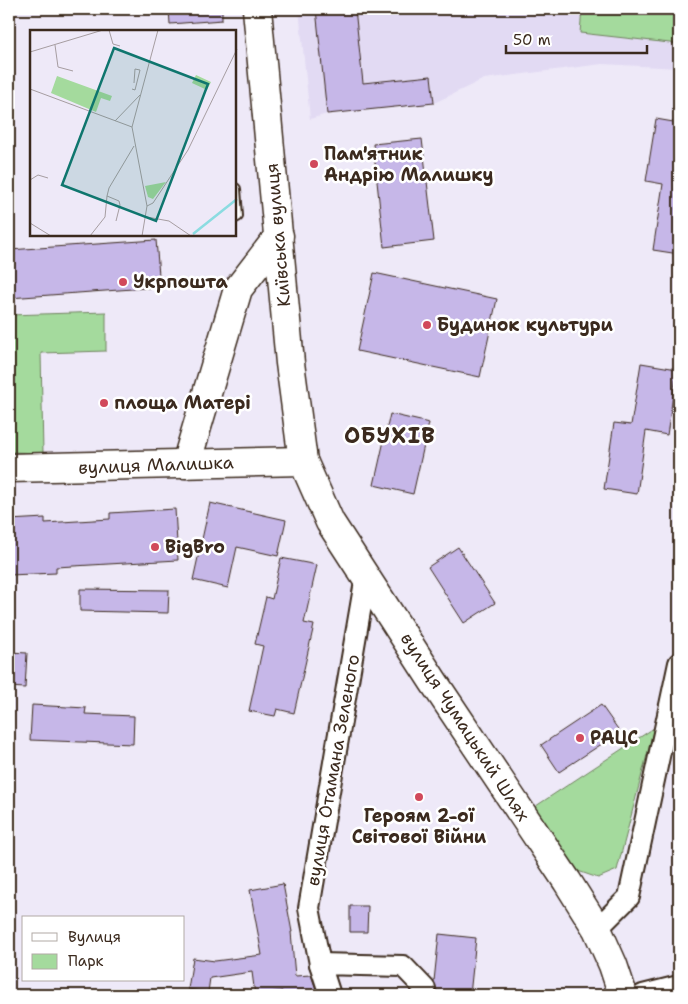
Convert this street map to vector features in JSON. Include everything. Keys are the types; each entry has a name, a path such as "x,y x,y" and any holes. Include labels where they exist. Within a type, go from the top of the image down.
{"main road":[{"name":"Київська вулиця","path":"257,9 290,363 303,461"},
{"path":"186,464 238,289 279,236"},
{"name":"вулиця Малишка","path":"9,468 303,461"},
{"name":"вулиця Чумацький Шлях","path":"303,461 330,522 597,929 613,965 623,995"}],"street":[{"name":"вулиця Отамана Зеленого","path":"330,995 320,964 309,908 366,576"},
{"path":"597,929 629,897 679,663"},
{"path":"320,964 404,966 425,989 425,995"},
{"path":"643,995 679,986"}],"lane":[{"path":"236,202 236,216"}],"shaded area":[{"path":"299,9 679,9 679,68 602,64 484,79 434,103 327,114 310,119"}],"green space":[{"path":"582,9 679,9 679,44 580,33"},
{"path":"106,312 106,351 41,353 43,453 9,452 9,315"},
{"path":"654,728 617,870 598,878 578,871 533,808"}],"building":[{"path":"169,9 222,9 222,20 170,24"},
{"path":"316,9 355,9 363,83 431,76 434,103 327,114"},
{"path":"656,119 679,123 679,254 653,250 663,184 646,181"},
{"path":"422,139 434,241 384,247 373,144"},
{"path":"156,240 160,287 9,298 9,250"},
{"name":"Будинок культури","path":"374,273 497,299 480,377 357,351"},
{"path":"641,363 677,369 667,435 646,431 637,494 604,489 614,423 631,425"},
{"path":"390,414 429,423 413,494 374,485"},
{"path":"210,503 286,520 278,556 237,547 228,588 193,580"},
{"path":"175,509 178,560 56,567 56,573 9,575 9,520 45,518 45,523 110,519 110,513"},
{"path":"458,547 495,603 464,623 428,567"},
{"path":"281,558 317,565 304,623 314,625 294,713 277,709 275,716 249,711 263,646 255,644 266,597 272,599"},
{"path":"80,589 169,590 168,613 80,611"},
{"path":"9,652 27,653 25,688 9,687"},
{"path":"32,705 86,708 85,714 134,716 133,744 30,740"},
{"name":"РАЦС","path":"601,705 620,732 559,772 541,745"},
{"path":"283,884 292,932 295,976 311,975 318,995 283,995 282,991 255,995 252,972 210,978 208,992 188,989 193,958 215,961 262,955 250,890"},
{"path":"350,906 368,906 367,932 350,932"},
{"path":"439,934 476,938 470,995 437,994 434,981"}],"place":[{"name":"Пам'ятник Андрію Малишку","path":"314,164"},
{"name":"Укрпошта","path":"123,282"},
{"name":"Будинок культури","path":"427,325"},
{"name":"площа Матері","path":"104,403"},
{"name":"BigBro","path":"155,547"},
{"name":"РАЦС","path":"580,738"},
{"name":"Героям 2-ої Світової Війни","path":"419,797"}],"district":[{"name":"ОБУХІВ","path":"390,435"}]}
